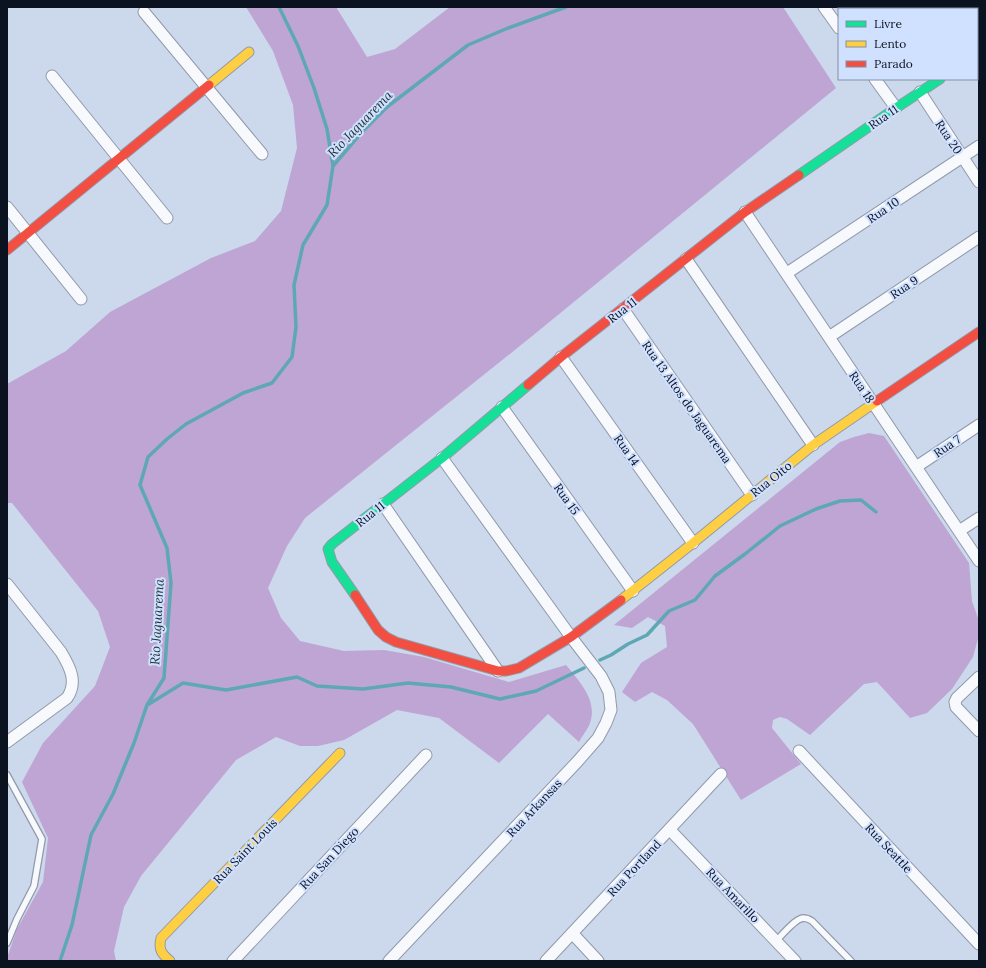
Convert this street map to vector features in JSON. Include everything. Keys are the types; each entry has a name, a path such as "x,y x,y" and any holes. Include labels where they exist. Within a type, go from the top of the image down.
{"street":[{"path":"824,7 838,27"},
{"path":"144,12 262,154"},
{"path":"7,250 249,52"},
{"path":"52,76 167,218"},
{"path":"876,80 896,108"},
{"name":"Rua 11","path":"498,671 396,642 386,637 378,630 332,562 328,549 332,544 442,458 561,357 745,212 938,80"},
{"name":"Rua 20","path":"920,92 979,182"},
{"name":"Rua 10","path":"786,273 979,146"},
{"path":"7,207 81,299"},
{"name":"Rua 18","path":"745,212 979,561"},
{"name":"Rua 9","path":"829,337 979,238"},
{"path":"686,259 813,445"},
{"name":"Rua 13 Altos do Jaguarema","path":"623,309 752,495"},
{"name":"Rua Oito","path":"498,671 520,668 571,637 693,543 813,445 979,332"},
{"name":"Rua 14","path":"561,357 693,543"},
{"name":"Rua 15","path":"502,407 633,590"},
{"name":"Rua 7","path":"916,467 979,425"},
{"name":"Rua Arkansas","path":"389,961 577,762 598,738 611,710 609,692 601,676 571,637 442,458"},
{"path":"383,504 498,671"},
{"path":"959,531 979,518"},
{"path":"7,584 61,652 68,663 72,676 72,686 71,693 67,698 7,742"},
{"path":"979,677 957,698 955,702 956,706 979,731"},
{"name":"Rua Seattle","path":"799,751 979,944"},
{"name":"Rua Saint Louis","path":"170,961 161,953 159,943 161,938 340,753"},
{"name":"Rua San Diego","path":"233,961 426,755"},
{"name":"Rua Portland","path":"546,961 721,774"},
{"name":"Rua Amarillo","path":"670,830 795,961"},
{"path":"572,933 598,961"}],"lane":[{"path":"7,776 42,839 34,886 17,919 7,943"},
{"path":"776,941 797,920 804,918 808,919 812,921 851,961"}],"shaded area":[{"path":"246,7 336,7 367,57 395,49 450,7 783,7 836,88 531,337 305,518 287,546 268,588 281,618 300,641 344,651 384,650 424,657 509,682 566,665 586,691 591,706 592,715 590,723 579,742 548,714 499,763 439,718 397,710 344,740 318,746 300,746 276,737 236,760 141,876 124,907 114,951 116,961 7,961 17,929 43,882 48,838 22,782 43,743 95,686 110,647 98,611 12,503 7,503 7,384 66,351 110,312 211,258 255,241 281,211 297,148 293,105 273,51"},
{"path":"869,433 884,436 969,563 972,601 979,621 979,635 973,657 952,689 927,713 910,718 877,682 864,684 810,735 787,719 780,717 773,720 772,728 801,764 741,800 693,724 667,700 652,692 635,702 622,692 641,663 667,647 665,626 648,617 632,628 614,625 840,442"}],"waterway":[{"path":"279,7 298,46 314,88 327,129 333,166"},
{"name":"Rio Jaguarema","path":"60,961 72,925 91,835 113,794 134,743 147,705 164,678 171,583 167,548 140,485 148,457 186,424 243,393 272,383 292,357 296,327 294,285 303,245 327,205 333,166 361,133 387,107 468,45 508,28 566,7"},
{"path":"600,660 647,635 669,611 695,600 715,576 780,526 816,509 840,501 861,500 876,512"},
{"path":"149,704 183,683 226,690 297,677 317,686 363,689 408,683 451,687 500,699 536,691 584,668"}],"traffic: fast":[{"path":"799,175 938,80"},
{"path":"355,595 332,562 328,549 332,544 442,458 528,385"}],"traffic: slow":[{"path":"209,85 249,52"},
{"path":"621,600 813,445 877,401"},
{"path":"170,961 160,949 161,938 340,753"}],"traffic: jam":[{"path":"7,250 209,85"},
{"path":"528,385 561,357 745,212 799,175"},
{"path":"877,401 979,332"},
{"path":"355,595 378,630 386,637 396,642 498,671 519,668 571,637 621,600"}]}
